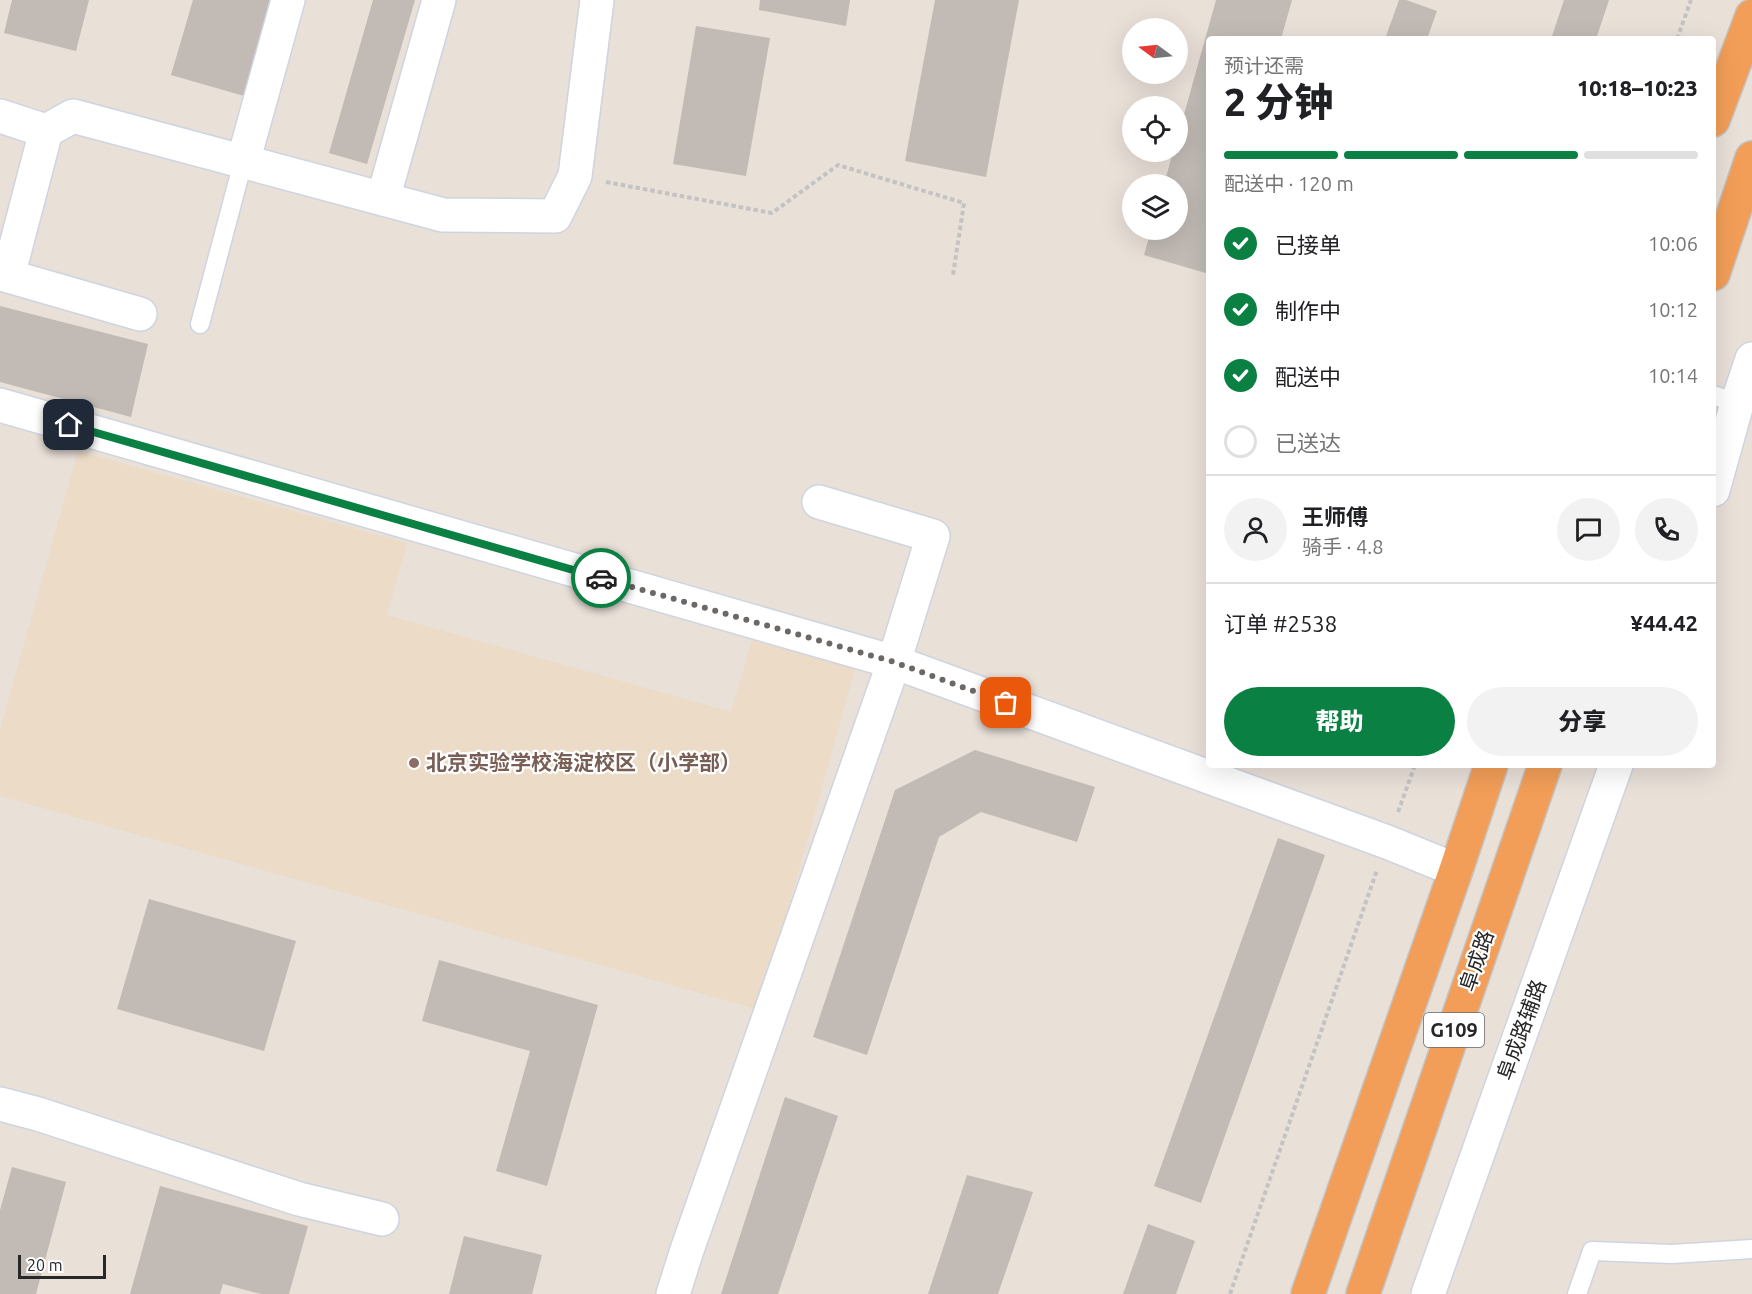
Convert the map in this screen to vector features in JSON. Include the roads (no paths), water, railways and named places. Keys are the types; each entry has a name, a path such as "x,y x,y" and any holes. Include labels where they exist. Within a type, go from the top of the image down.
{"highway":[{"path":"1716,112 1752,16"},
{"path":"1716,265 1752,158"},
{"name":"G109","path":"1308,1294 1490,768"},
{"name":"阜成路","path":"1363,1294 1544,768"}],"street":[{"path":"243,162 288,0"},
{"path":"383,199 439,0"},
{"path":"140,314 8,276 46,131 73,116 443,215 555,216 575,176 597,0"},
{"path":"0,116 46,131"},
{"path":"1716,478 1734,403 1752,359"},
{"path":"0,405 894,662 1387,842 1456,870"},
{"path":"673,1294 690,1239 894,662 933,537 819,502"},
{"name":"阜成路辅路","path":"1428,1294 1615,768"},
{"path":"0,1104 299,1199 382,1219"}],"lane":[{"path":"200,324 243,162"},
{"path":"1577,1294 1592,1251 1672,1254 1752,1249"}],"place":[{"name":"北京实验学校海淀校区（小学部）","path":"414,763"}]}
